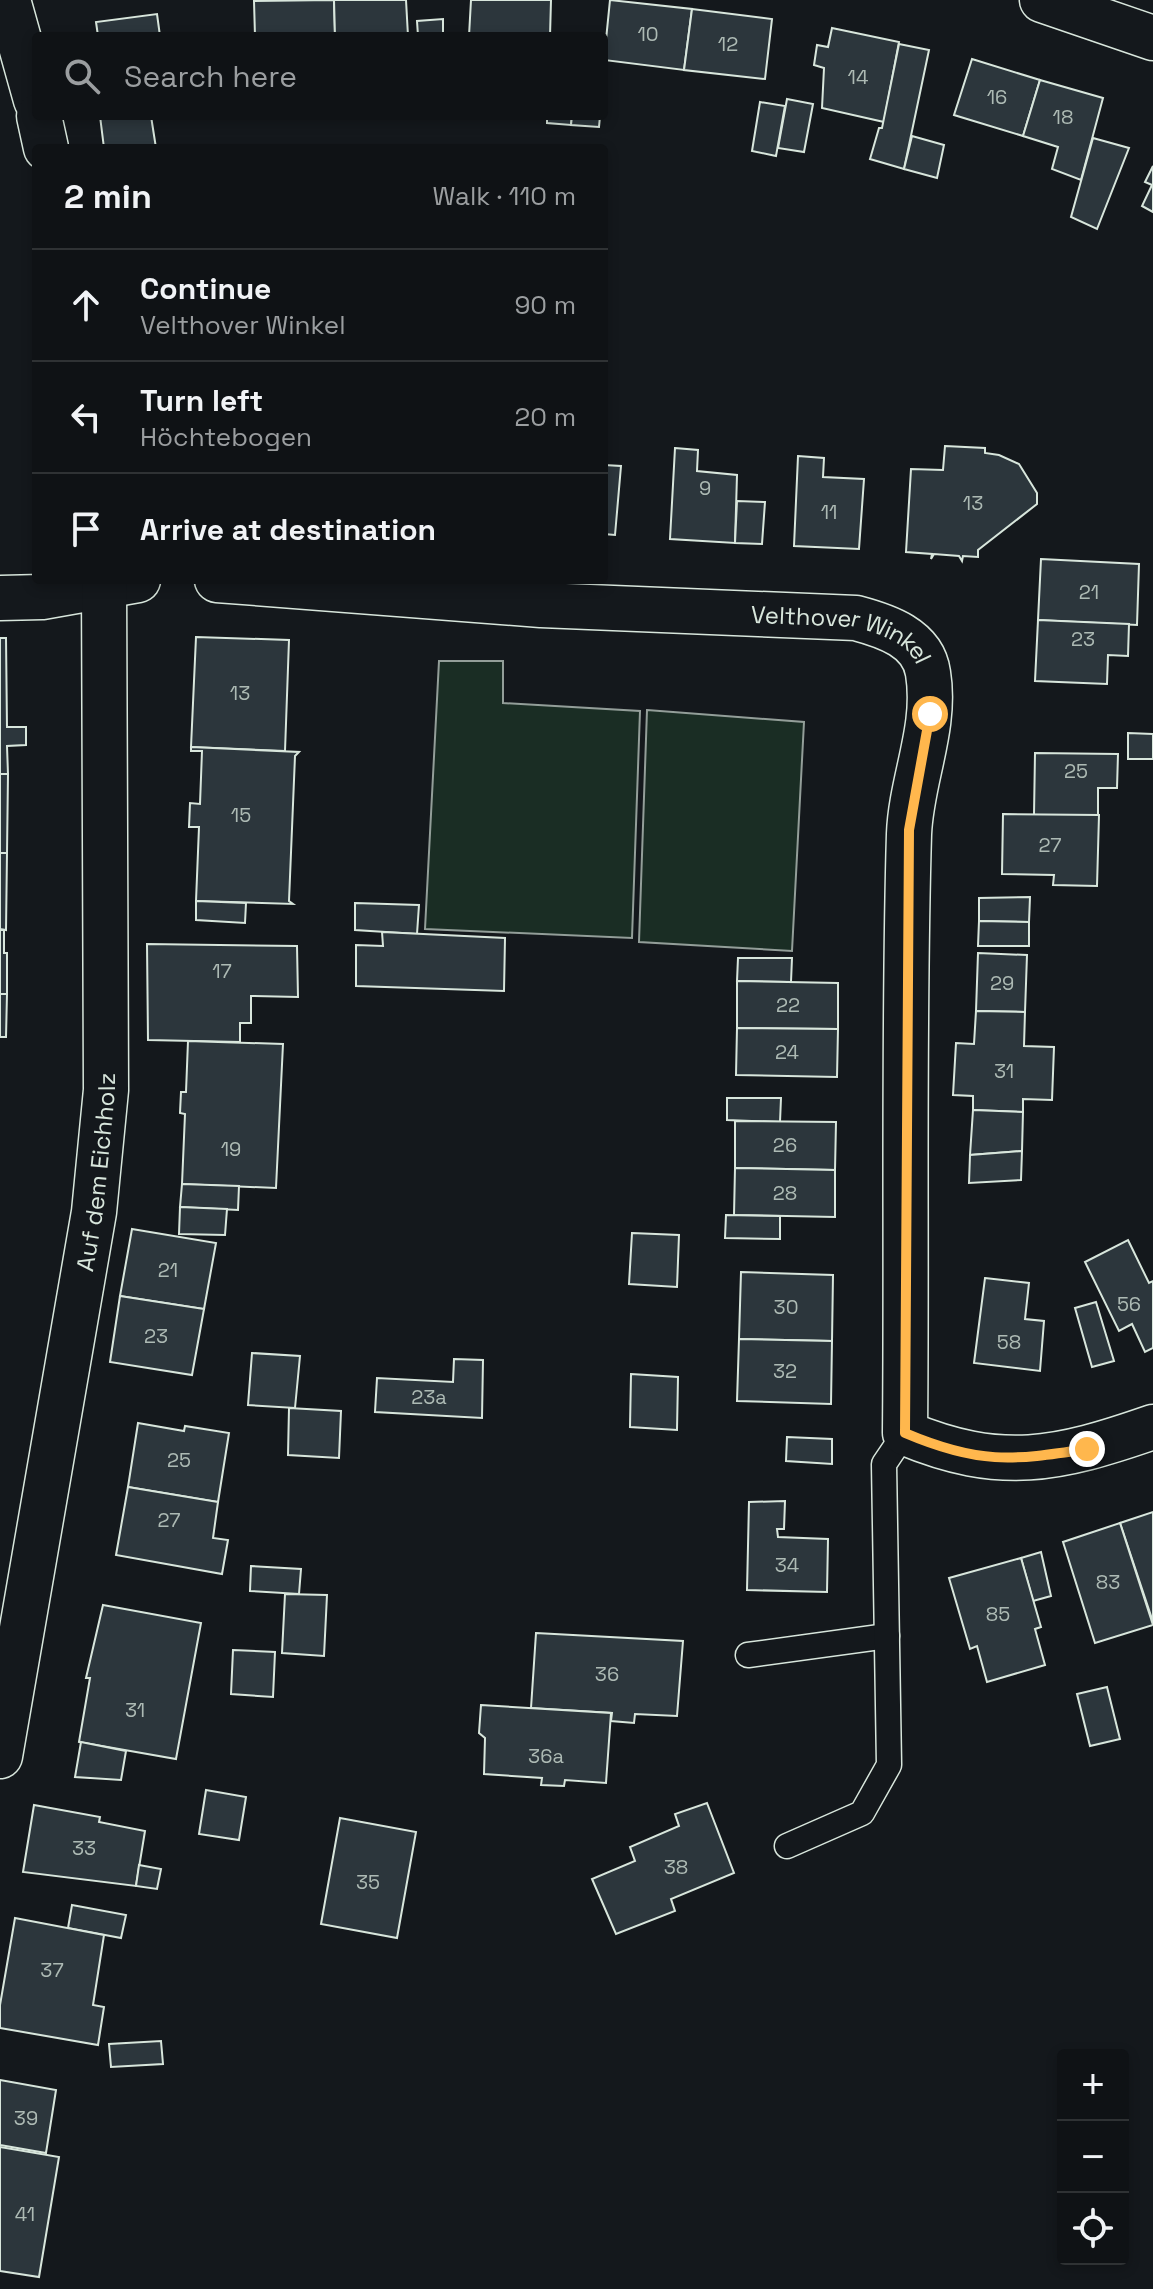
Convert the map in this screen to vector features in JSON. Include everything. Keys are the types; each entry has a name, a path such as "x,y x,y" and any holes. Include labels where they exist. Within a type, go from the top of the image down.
{"street":[{"path":"8,0 32,86"},
{"path":"1042,0 1153,38"},
{"path":"40,120 45,144"},
{"path":"0,598 42,597 105,584"},
{"name":"Auf dem Eichholz","path":"0,1756 94,1212 102,1149 106,1090 115,584"},
{"name":"Velthover Winkel","path":"269,584 541,605 856,618 886,626 914,643 928,670 930,714 909,830 905,1433"},
{"path":"905,1433 946,1450 1000,1460 1087,1449 1153,1427"}],"lane":[{"path":"787,1846 862,1813 889,1765 884,1464 905,1433"},
{"path":"748,1655 887,1636"}],"green space":[{"path":"439,661 503,661 503,703 640,711 632,938 425,929"},
{"path":"647,710 804,722 792,951 639,942"}],"building":[{"path":"334,0 335,32 255,32 254,1"},
{"path":"334,0 406,0 408,32 335,32"},
{"path":"471,0 551,0 550,32 469,32"},
{"path":"610,0 692,9 684,70 608,60"},
{"path":"692,9 772,19 765,79 684,70"},
{"path":"157,14 159,32 97,32 96,22"},
{"path":"443,19 443,32 418,32 417,21"},
{"path":"832,28 899,42 884,122 822,108 824,68 814,65 817,45 828,47"},
{"path":"899,44 929,50 904,169 870,159 879,128 882,128"},
{"path":"972,59 1040,80 1023,136 954,115"},
{"path":"1040,80 1103,98 1081,180 1052,169 1058,147 1023,136"},
{"path":"787,99 813,104 804,152 778,148"},
{"path":"760,102 785,106 776,156 752,151"},
{"path":"100,120 152,120 155,144 104,144"},
{"path":"547,120 572,120 571,125 547,123"},
{"path":"572,120 600,120 599,127 571,125"},
{"path":"912,136 944,145 937,178 904,169"},
{"path":"1093,138 1129,148 1097,229 1071,217"},
{"path":"1153,166 1153,212 1142,206 1152,185 1145,182"},
{"path":"945,446 985,448 985,453 999,455 1019,464 1037,493 1037,504 978,550 978,557 963,556 962,561 959,556 934,554 931,559 932,554 906,552 911,469 943,470"},
{"path":"675,448 698,450 697,471 737,475 735,543 670,539"},
{"path":"798,456 824,458 823,477 864,479 859,549 794,546"},
{"path":"608,465 621,466 615,535 608,534"},
{"path":"737,501 765,502 762,544 735,543"},
{"path":"1041,559 1139,564 1137,625 1038,620"},
{"path":"1038,620 1129,624 1128,656 1108,655 1107,684 1035,681"},
{"path":"196,637 289,640 285,751 191,747"},
{"path":"0,638 6,638 7,727 26,727 26,745 7,746 8,774 0,774"},
{"path":"1128,733 1153,734 1153,759 1128,759"},
{"path":"191,747 299,752 295,756 289,901 293,904 196,901 199,827 189,827 190,803 200,804 202,751 191,751"},
{"path":"1035,753 1118,754 1117,788 1098,788 1098,815 1034,815"},
{"path":"0,774 8,774 7,853 0,853"},
{"path":"1003,814 1099,815 1097,886 1053,885 1054,875 1002,874"},
{"path":"0,853 7,853 6,930 0,929"},
{"path":"1030,897 1029,922 979,921 979,898"},
{"path":"196,901 246,903 245,923 196,920"},
{"path":"355,903 419,905 417,934 355,930"},
{"path":"979,921 1029,922 1029,946 978,946"},
{"path":"0,930 4,930 4,953 7,953 7,994 0,994"},
{"path":"382,932 505,938 504,991 356,986 356,945 383,946"},
{"path":"147,944 297,946 298,997 251,996 251,1023 240,1023 240,1042 148,1040"},
{"path":"978,953 1027,955 1025,1012 976,1011"},
{"path":"738,958 792,958 791,982 737,981"},
{"path":"737,981 838,983 838,1029 737,1028"},
{"path":"0,994 7,994 6,1037 0,1037"},
{"path":"976,1011 1025,1012 1024,1046 1054,1047 1052,1100 1023,1099 1023,1112 973,1110 973,1096 953,1095 956,1043 974,1044"},
{"path":"737,1028 838,1029 837,1077 736,1075"},
{"path":"188,1041 283,1044 276,1188 182,1184 185,1114 180,1113 181,1092 186,1092"},
{"path":"727,1098 781,1098 780,1122 727,1120"},
{"path":"973,1110 1023,1112 1022,1151 970,1155"},
{"path":"735,1121 836,1122 835,1170 735,1168"},
{"path":"1022,1151 1021,1180 969,1183 970,1155"},
{"path":"735,1168 835,1170 835,1217 734,1215"},
{"path":"182,1184 239,1186 238,1210 180,1207"},
{"path":"180,1207 227,1209 225,1235 179,1234"},
{"path":"726,1215 780,1216 780,1239 725,1238"},
{"path":"132,1229 216,1243 204,1309 120,1296"},
{"path":"632,1233 679,1235 677,1287 629,1284"},
{"path":"1128,1240 1149,1283 1153,1281 1153,1348 1145,1352 1132,1324 1119,1331 1085,1262"},
{"path":"741,1272 833,1275 832,1341 739,1339"},
{"path":"985,1278 1029,1283 1025,1319 1044,1321 1040,1371 974,1363"},
{"path":"120,1296 204,1309 192,1375 110,1362"},
{"path":"1096,1302 1114,1361 1092,1367 1075,1308"},
{"path":"739,1339 832,1341 831,1404 737,1401"},
{"path":"252,1353 300,1356 295,1408 248,1405"},
{"path":"454,1359 483,1360 482,1418 375,1412 377,1378 453,1382"},
{"path":"631,1374 678,1377 677,1430 630,1427"},
{"path":"289,1408 341,1411 339,1458 288,1455"},
{"path":"138,1423 184,1431 185,1426 229,1433 218,1502 128,1487"},
{"path":"787,1437 832,1439 832,1464 786,1461"},
{"path":"128,1487 218,1502 213,1538 228,1540 222,1574 116,1555"},
{"path":"785,1501 784,1529 777,1529 778,1537 828,1539 827,1592 747,1590 749,1502"},
{"path":"1153,1512 1153,1622 1120,1523"},
{"path":"1120,1523 1153,1625 1095,1643 1063,1542"},
{"path":"1041,1552 1051,1596 1033,1601 1021,1558"},
{"path":"1021,1558 1041,1627 1035,1629 1045,1665 987,1682 977,1646 970,1649 949,1578"},
{"path":"251,1566 301,1569 299,1594 250,1591"},
{"path":"285,1594 327,1595 324,1656 282,1653"},
{"path":"103,1605 201,1623 176,1759 79,1742 90,1678 86,1678"},
{"path":"536,1633 683,1641 677,1716 635,1714 634,1723 611,1721 612,1713 531,1708"},
{"path":"233,1650 275,1652 273,1697 231,1694"},
{"path":"1107,1687 1120,1739 1090,1746 1077,1694"},
{"path":"481,1705 611,1713 606,1783 565,1780 564,1786 541,1785 542,1778 484,1774 485,1738 479,1733"},
{"path":"81,1742 126,1751 121,1780 75,1777"},
{"path":"206,1790 246,1797 239,1840 199,1834"},
{"path":"707,1803 734,1873 671,1899 675,1911 616,1934 592,1879 635,1861 630,1847 679,1826 675,1814"},
{"path":"34,1805 100,1817 99,1822 145,1831 136,1886 23,1872"},
{"path":"340,1818 416,1832 397,1938 321,1924"},
{"path":"139,1865 161,1869 157,1889 136,1886"},
{"path":"72,1905 126,1915 121,1938 68,1928"},
{"path":"15,1918 104,1935 93,2005 104,2007 98,2045 0,2028 0,2005"},
{"path":"161,2041 163,2064 111,2067 109,2044"},
{"path":"0,2080 56,2090 46,2153 0,2145"},
{"path":"0,2147 59,2157 39,2277 0,2271"}],"route":[{"path":"930,714 909,830 905,1433 946,1450 1000,1460 1087,1449"}]}
